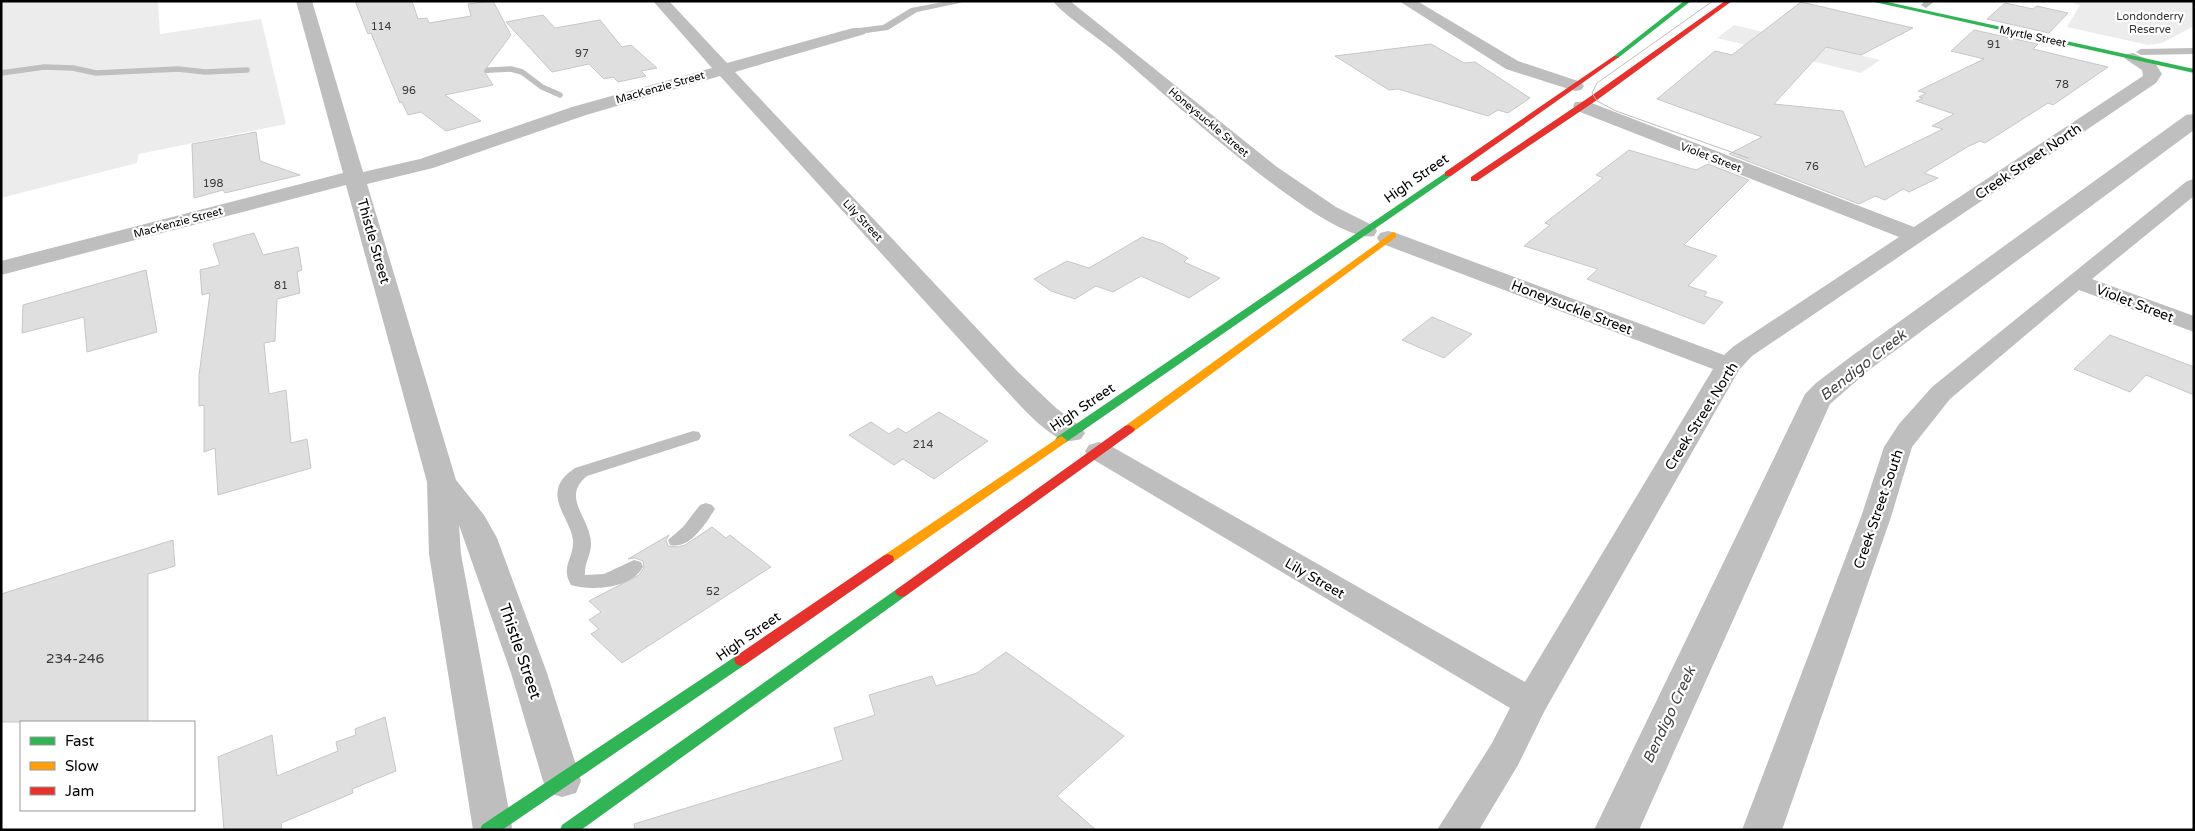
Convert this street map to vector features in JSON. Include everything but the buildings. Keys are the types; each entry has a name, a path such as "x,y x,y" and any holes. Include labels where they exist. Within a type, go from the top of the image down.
{"main road":[{"name":"High Street","path":"574,825 1099,451 1688,1"},
{"path":"1467,184 1601,93 1729,1"},
{"name":"Myrtle Street","path":"1873,1 2137,55 2194,64"},
{"name":"Myrtle Street","path":"1910,1 1928,3 2194,71"},
{"path":"1632,45 1660,50"},
{"name":"Violet Street","path":"1568,91 1601,93"},
{"name":"Violet Street","path":"1568,91 1582,106"},
{"name":"High Street","path":"491,829 563,786 1071,433 1386,232"},
{"path":"1071,433 1099,451"}],"street":[{"name":"Thistle Street","path":"304,1 442,482 445,554 491,829"},
{"name":"Lily Street","path":"660,1 1008,377 1046,414 1071,433"},
{"name":"Honeysuckle Street","path":"1060,1 1098,28 1242,150 1311,202 1340,220 1386,232 1728,366"},
{"name":"Violet Street","path":"1406,1 1512,64 1528,79 1568,91"},
{"name":"MacKenzie Street","path":"1,268 355,178 432,162 552,119 723,68 860,31"},
{"name":"Creek Street North","path":"1457,830 1505,754 1532,702 1728,366 1743,351 2150,79 2154,74 2152,70 2137,55"},
{"name":"Violet Street","path":"1582,106 1917,236"},
{"name":"Creek Street South","path":"1762,830 1876,517 1898,447 1909,430 1941,393 2194,185"},
{"name":"Violet Street","path":"2077,281 2194,325"},
{"name":"Lily Street","path":"1099,451 1532,702"},
{"name":"Thistle Street","path":"442,482 474,522 481,538 530,673 563,786"}],"lane":[{"name":"MacKenzie Street","path":"860,31 885,28 914,10 965,1"},
{"path":"2137,55 2194,50"},
{"path":"634,567 608,581 590,583 578,580 575,571 582,542 566,495 567,486 574,476 582,472 693,436"},
{"path":"677,540 690,531 706,509"}],"green space":[{"path":"1,1 158,1 160,34 261,19 286,124 139,154 137,163 1,198"},
{"name":"Londonderry Reserve","path":"2065,1 2194,1 2194,26 2162,43 2148,45 2067,27 2080,5"},
{"path":"1734,25 1880,60 1861,73 1717,38"}],"waterway":[{"path":"1,73 44,67 73,68 96,73 178,69 205,72 247,70"},
{"path":"473,71 511,69 522,72 542,87 560,95"},
{"name":"Bendigo Creek","path":"1616,830 1816,401 1827,389 1859,364 2194,120"}],"tram line":[{"path":"1713,1 1597,83 1592,93 1597,101 1616,111 1748,158"}],"traffic: fast":[{"path":"1616,57 1688,1"},
{"path":"1873,1 2194,71"},
{"path":"1061,440 1448,174"},
{"path":"568,830 902,592"},
{"path":"488,830 741,660"}],"traffic: slow":[{"path":"1129,429 1393,235"},
{"path":"888,559 1061,440"}],"traffic: jam":[{"path":"1474,179 1594,98 1729,1"},
{"path":"1448,174 1616,57"},
{"path":"902,592 1129,429"},
{"path":"741,660 888,559"}]}
